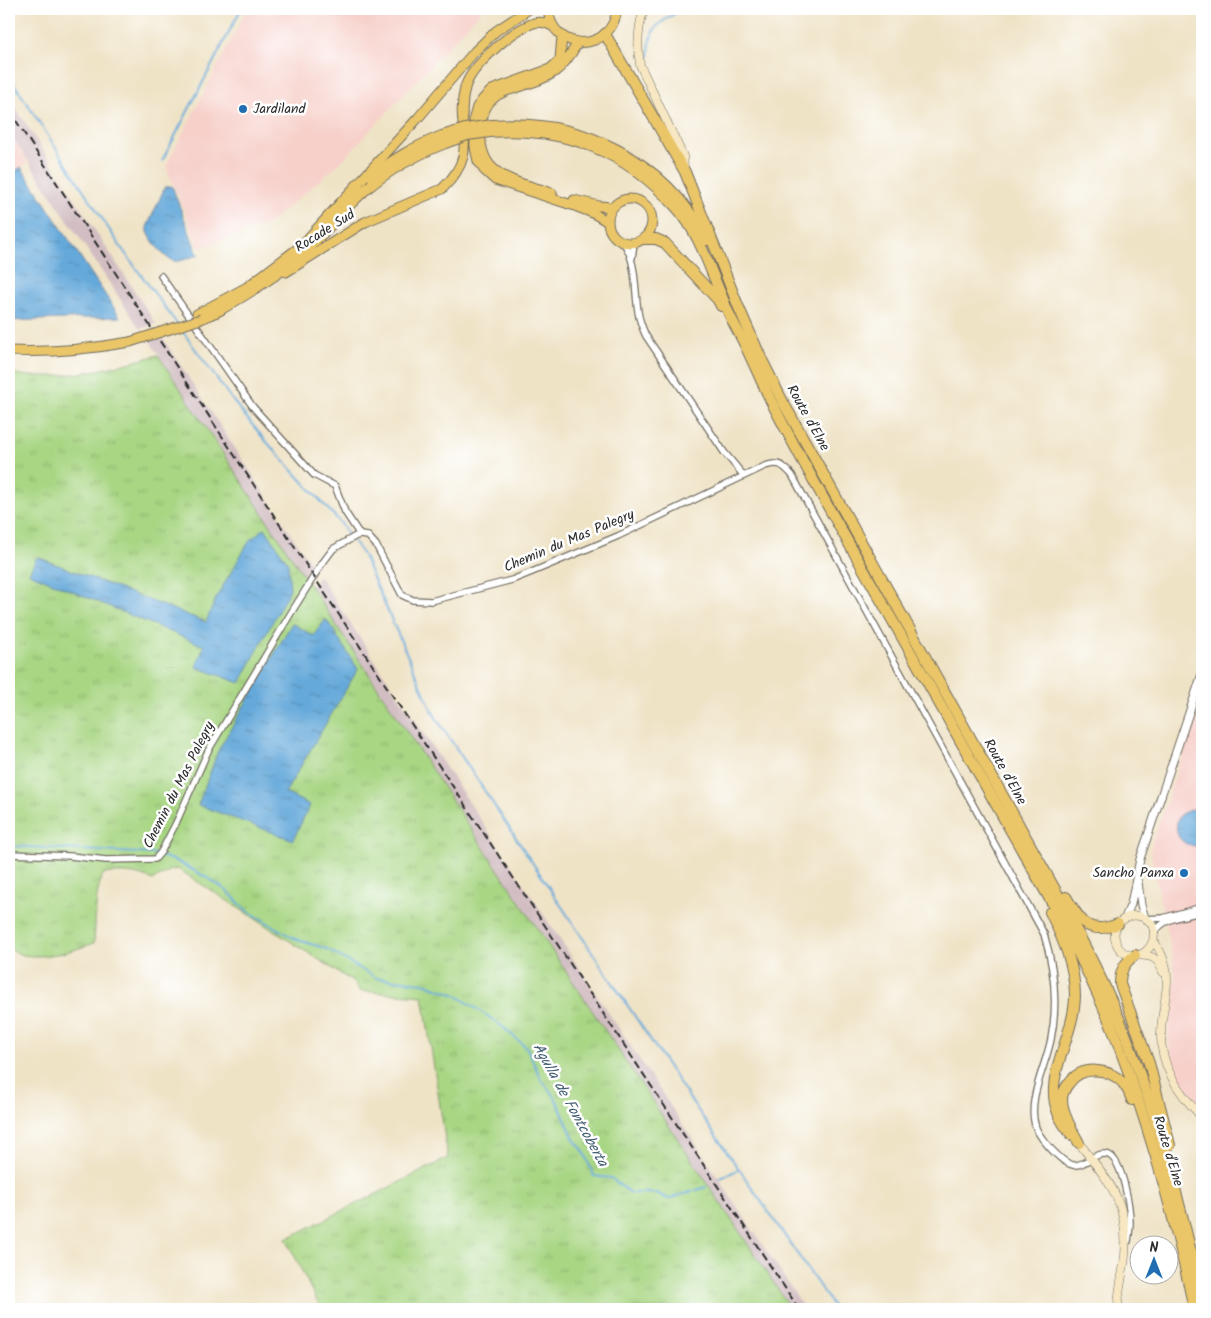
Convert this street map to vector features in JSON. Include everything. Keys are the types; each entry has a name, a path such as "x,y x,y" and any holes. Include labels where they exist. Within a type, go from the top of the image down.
{"highway":[{"path":"606,34 685,172 727,278"},
{"path":"340,204 385,166 409,150 443,139 491,128 527,123 557,127 584,135 626,154 647,168 679,199 698,223 727,278"},
{"path":"491,128 554,134 584,143 607,152 626,164 664,195 690,226 702,248 724,302 771,400"},
{"path":"216,312 272,278 297,258 366,190 413,156 443,139"},
{"path":"639,241 656,239 665,243 718,300 761,387 771,400"},
{"name":"Route d'Elne","path":"727,278 762,360 783,402 1061,901 1092,962 1124,1032 1166,1151 1202,1302"},
{"name":"Route d'Elne","path":"771,400 837,522 1062,920 1084,965 1115,1036 1153,1147 1168,1199 1192,1309"},
{"path":"941,685 989,760 1065,896 1079,917 1087,925 1098,929 1106,929 1122,921"},
{"path":"1015,838 1064,942 1072,972 1074,1008 1055,1076 1053,1096 1055,1110 1062,1124 1079,1143"},
{"path":"1137,955 1124,966 1121,972 1120,984 1149,1063 1173,1155 1193,1261"},
{"path":"1079,1143 1066,1116 1062,1100 1063,1090 1071,1080 1082,1073 1094,1070 1106,1072 1123,1083 1137,1112 1163,1199 1192,1309"}],"main road":[{"name":"Rocade Sud","path":"199,316 247,287 301,246 418,118 475,51 496,31 529,9"},
{"path":"548,9 552,26 562,36 578,42 592,41 606,34 615,21 617,9"},
{"path":"644,9 639,24 638,52 640,65 682,156 685,172"},
{"name":"Rocade Sud","path":"9,352 78,350 130,339 216,312 255,292 364,222 442,189 456,174 464,156 462,106 465,87 471,74 483,59 512,35 532,24 542,22 552,26"},
{"path":"562,36 560,60 550,69 492,90 483,99 477,107 474,118 475,148 478,160 484,170 495,180 594,213 608,222 616,238 623,242 639,241 652,227 651,215 646,206 634,200 626,199 613,207 609,214 608,222"},
{"path":"578,42 561,68 550,76 495,96 487,104 482,115 480,129 482,152 493,170 500,176 576,201 613,207"},
{"name":"Rocade Sud","path":"9,346 43,348 77,346 130,339"},
{"path":"1166,987 1163,971 1155,958 1123,952 1118,948 1114,936 1122,921 1132,916 1146,919 1150,923 1167,972 1166,987 1161,1036 1165,1057 1171,1076 1180,1094 1202,1117"},
{"path":"1137,955 1148,950 1154,937"},
{"path":"1079,1143 1111,1183 1120,1201 1125,1229 1125,1258 1118,1309"}],"street":[{"path":"632,262 639,241"},
{"path":"623,242 628,249 632,262 640,320 646,336 714,437 744,476 765,466 778,463 784,466 792,475 1039,925 1049,950 1054,1017 1051,1040 1035,1094 1036,1129 1050,1149 1071,1164 1081,1163 1100,1155 1109,1155 1115,1160 1122,1175 1128,1202 1130,1224 1125,1258"},
{"path":"161,276 253,407 314,475 335,486 345,512 358,536"},
{"name":"Chemin du Mas Palegry","path":"9,854 70,856 106,860 155,859 161,852 176,824 208,751 321,565 333,549 344,543 358,536 368,536 376,544 402,595 413,600 432,601 512,580 532,572 618,536 744,476"},
{"path":"1122,921 1131,904 1145,841 1202,674"},
{"path":"1137,871 1138,888 1146,919 1163,918 1202,907"},
{"path":"1154,937 1158,926 1165,921 1202,912"}],"shaded area":[{"path":"247,9 483,9 340,163 269,223 199,248 166,166"},
{"path":"9,98 156,324 140,329 9,132"},
{"path":"9,132 28,162 9,176"},
{"path":"162,337 314,569 307,581 149,340"},
{"path":"319,576 805,1309 791,1309 311,588"},
{"path":"1202,700 1202,1106 1185,1089 1172,1064 1168,1038 1175,972 1150,849"}],"green space":[{"path":"158,355 791,1309 321,1309 286,1239 448,1158 423,996 360,991 355,983 178,869 171,870 153,880 128,873 103,874 97,899 94,943 68,951 41,956 23,955 9,948 9,372 25,375 63,375 104,369"}],"water":[{"path":"21,167 120,317 9,321 9,176"},
{"path":"172,186 198,255 177,261 170,260 157,247 147,227 165,187"},
{"path":"265,528 288,563 290,589 240,683 196,667 204,646 29,573 37,557 206,622 217,596 250,540"},
{"path":"326,619 358,669 285,793 310,805 293,840 198,805 218,751 292,623 313,636"},
{"path":"1193,809 1202,811 1202,845 1189,845 1183,842 1177,833 1176,827 1181,814"}],"waterway":[{"path":"162,161 241,9"},
{"path":"649,56 649,46 656,26 682,9"},
{"path":"9,76 120,246 177,324"},
{"path":"180,328 233,401 264,439 340,522 350,537"},
{"path":"353,541 363,555 432,711 692,1102 739,1169"},
{"name":"Agulla de Fontcoberta","path":"9,846 156,854"},
{"name":"Agulla de Fontcoberta","path":"161,856 176,861 206,877 226,890 246,910 295,939 327,949 376,978 423,983 456,995 498,1023 527,1048 541,1079 555,1097 575,1141 583,1150 594,1176 611,1178 630,1193 656,1193 668,1199 706,1187"},
{"name":"Agulla de Fontcoberta","path":"719,1179 739,1169 835,1309"}],"railway":[{"path":"9,110 314,577 799,1309"}],"place":[{"name":"Jardiland","path":"243,109"},
{"name":"Sancho Panxa","path":"1184,873"}]}
